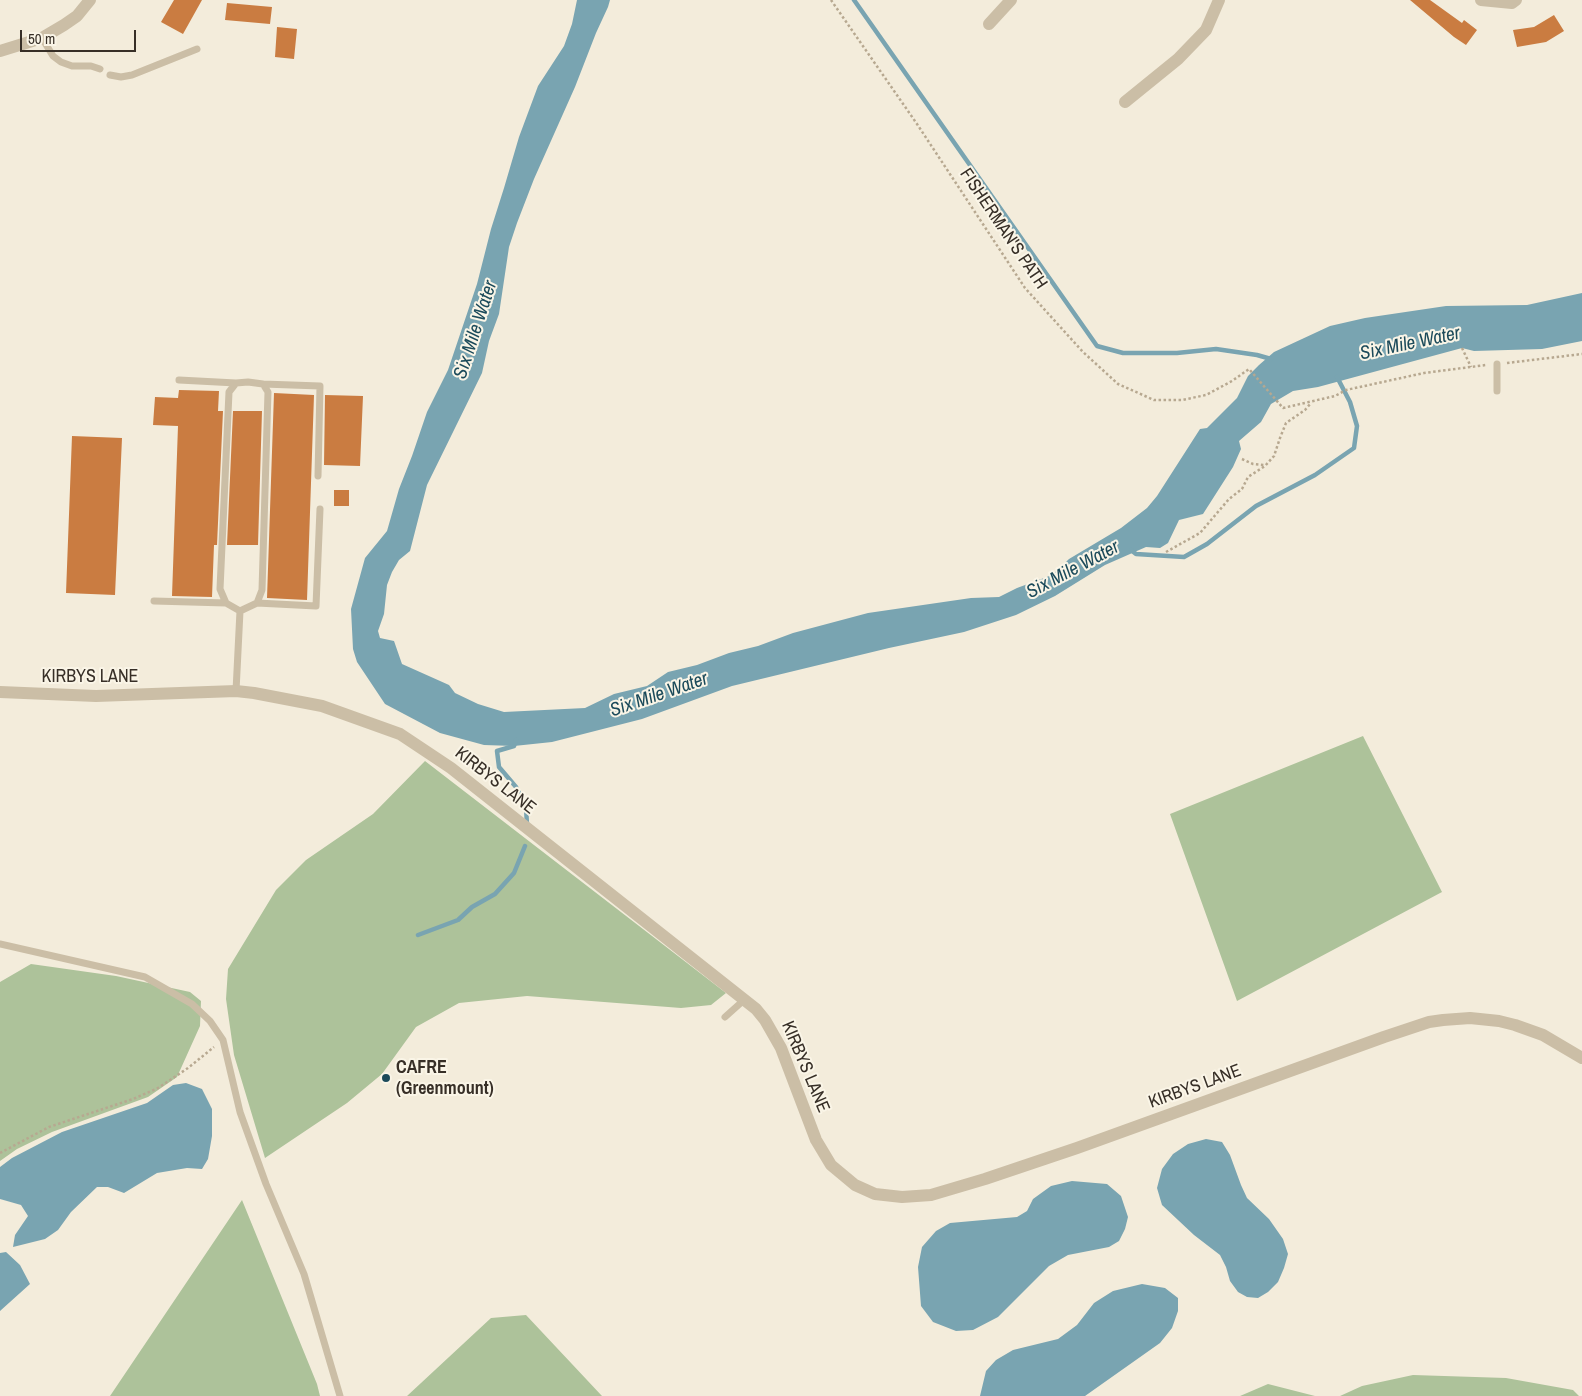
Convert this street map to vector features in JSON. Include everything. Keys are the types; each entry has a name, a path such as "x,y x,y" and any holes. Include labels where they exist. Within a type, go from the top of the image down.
{"street":[{"path":"0,51 42,38 74,19 90,0"},
{"path":"989,24 1011,0"},
{"path":"1125,102 1178,59 1206,30 1219,0"},
{"path":"1481,0 1512,3 1516,0"},
{"name":"KIRBYS LANE","path":"0,692 96,696 254,693 322,706 400,734 451,768 756,1009 786,1046 816,1140 830,1165 855,1186 874,1194 902,1197 931,1194 994,1176 1429,1022 1456,1018 1499,1021 1542,1035 1582,1058"}],"lane":[{"path":"42,38 54,56 61,62 72,66 91,66 100,69"},
{"path":"110,75 132,76 197,49"},
{"path":"1497,364 1498,392"},
{"path":"179,380 320,386 318,476"},
{"path":"226,603 220,589 228,392 236,383"},
{"path":"257,603 262,590 268,392 263,384"},
{"path":"240,611 257,603 316,606 320,509"},
{"path":"154,601 226,603 240,611"},
{"path":"236,692 240,611"},
{"path":"0,944 145,977 192,1004 210,1021 223,1040 240,1112 266,1184 304,1274 340,1396"},
{"path":"725,1017 744,1000"}],"path":[{"name":"FISHERMAN'S PATH","path":"831,0 917,124 1025,288 1083,352 1118,384 1154,400 1182,400 1206,395 1249,369 1284,408 1312,402"},
{"path":"1462,348 1471,367"},
{"path":"1166,552 1200,533 1229,499 1242,489 1248,477 1265,466 1274,456 1286,424 1306,410 1312,402 1334,396 1346,390 1424,373 1582,354"},
{"path":"1242,459 1253,464 1265,466"},
{"path":"0,1153 50,1127 133,1099 158,1088 188,1068 223,1040"}],"green space":[{"path":"1363,736 1442,892 1237,1001 1170,814"},
{"path":"425,761 726,993 711,1005 681,1008 527,996 459,1003 416,1027 382,1074 347,1103 265,1158 234,1055 226,999 228,969 276,890 306,860 373,814"},
{"path":"31,964 116,976 190,992 201,1001 200,1026 177,1077 148,1097 52,1132 17,1149 0,1161 0,982"},
{"path":"242,1200 317,1384 320,1396 110,1396"},
{"path":"526,1315 602,1396 407,1396 491,1318"},
{"path":"1413,1375 1506,1378 1573,1390 1579,1396 1340,1396 1362,1386"},
{"path":"1268,1384 1315,1396 1240,1396"}],"water":[{"name":"Six Mile Water","path":"577,0 610,0 517,223 509,247 499,314 489,341 482,373 427,485 410,551 399,560 387,585 384,614 378,631 380,638 394,641 402,664 449,685 455,693 478,704 504,712 585,708 614,694 647,686 668,672 758,646 793,633 868,613 971,598 999,597 1052,575 1069,559 1121,528 1147,508 1157,496 1200,429 1207,428 1237,398 1248,376 1259,365 1274,352 1330,326 1365,318 1446,306 1527,305 1582,293 1582,341 1542,349 1474,351 1462,348 1318,387 1293,391 1271,404 1261,422 1239,441 1241,449 1233,467 1203,514 1179,520 1168,543 1160,548 1146,547 1105,565 1055,596 1016,615 964,632 732,686 642,719 552,742 514,746 484,745 440,733 385,704 357,662 353,649 351,609 365,558 387,531 399,489 427,412 448,370 477,284 491,229 519,137 538,86 564,46 572,24"},
{"path":"186,1083 202,1089 212,1109 212,1136 208,1159 202,1169 187,1168 157,1173 124,1193 108,1187 97,1187 71,1212 58,1230 45,1239 13,1247 15,1235 28,1216 21,1205 0,1199 0,1167 12,1158 62,1132 147,1103 173,1085"},
{"path":"1206,1139 1222,1142 1230,1155 1247,1198 1269,1219 1283,1239 1288,1254 1278,1282 1268,1292 1258,1298 1247,1297 1238,1292 1230,1281 1220,1255 1194,1235 1162,1205 1157,1188 1162,1169 1173,1154 1188,1144"},
{"path":"1072,1181 1107,1184 1121,1196 1128,1217 1119,1241 1109,1247 1068,1255 1049,1266 998,1317 973,1330 956,1331 933,1322 921,1306 918,1267 922,1247 936,1231 950,1223 1017,1217 1027,1211 1033,1199 1051,1186"},
{"path":"6,1252 20,1265 30,1284 0,1311 0,1253"},
{"path":"1142,1284 1165,1288 1178,1298 1178,1311 1172,1328 1160,1343 1085,1396 980,1396 986,1371 996,1360 1013,1350 1058,1339 1077,1325 1094,1303 1113,1291"}],"building":[{"path":"174,0 202,0 183,34 161,22"},
{"path":"1410,0 1430,0 1462,23 1464,20 1477,30 1466,45"},
{"path":"227,3 272,7 270,24 225,20"},
{"path":"1554,15 1564,31 1546,42 1517,47 1513,30 1534,27"},
{"path":"277,27 297,29 294,59 275,57"},
{"path":"179,390 219,391 218,411 223,411 217,545 214,545 212,597 172,596 178,426 153,425 155,397 178,398"},
{"path":"274,393 314,395 307,600 267,598"},
{"path":"325,395 363,396 360,466 324,465"},
{"path":"233,411 262,411 258,545 227,545"},
{"path":"72,436 122,438 115,595 66,593"},
{"path":"334,490 349,490 349,506 334,506"}],"waterway":[{"path":"854,0 1097,346 1123,353 1177,353 1216,349 1271,359"},
{"path":"1131,550 1136,554 1184,557 1207,544 1256,506 1315,475 1354,448 1357,426 1350,402 1337,377"},
{"path":"516,740 514,746 497,751 499,767 516,787 526,807 527,825"},
{"path":"418,935 458,920 472,907 495,894 514,873 525,846"}],"place":[{"name":"CAFRE (Greenmount)","path":"386,1078"}]}
